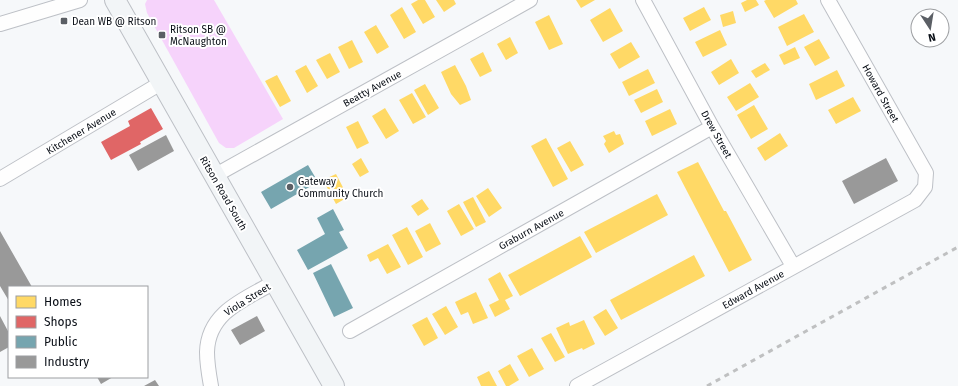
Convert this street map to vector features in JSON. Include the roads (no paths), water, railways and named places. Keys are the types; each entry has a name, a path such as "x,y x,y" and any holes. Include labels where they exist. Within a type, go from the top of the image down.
{"main road":[{"name":"Ritson Road South","path":"114,0 334,386"}],"street":[{"path":"0,24 80,0"},
{"name":"Beatty Avenue","path":"214,176 530,0"},
{"name":"Drew Street","path":"643,0 712,127 792,266"},
{"name":"Howard Street","path":"828,0 926,173 925,187"},
{"name":"Kitchener Avenue","path":"0,179 161,83"},
{"name":"Graburn Avenue","path":"350,331 712,127"},
{"name":"Edward Avenue","path":"577,386 792,266 915,200 925,187"},
{"name":"Viola Street","path":"211,386 207,351 208,340 214,324 223,313 275,282"}],"railway":[{"path":"707,386 958,247"}],"place":[{"name":"Dean WB @ Ritson","path":"64,21"},
{"name":"Ritson SB @ McNaughton","path":"162,35"},
{"name":"Gateway Community Church","path":"290,187"}]}
